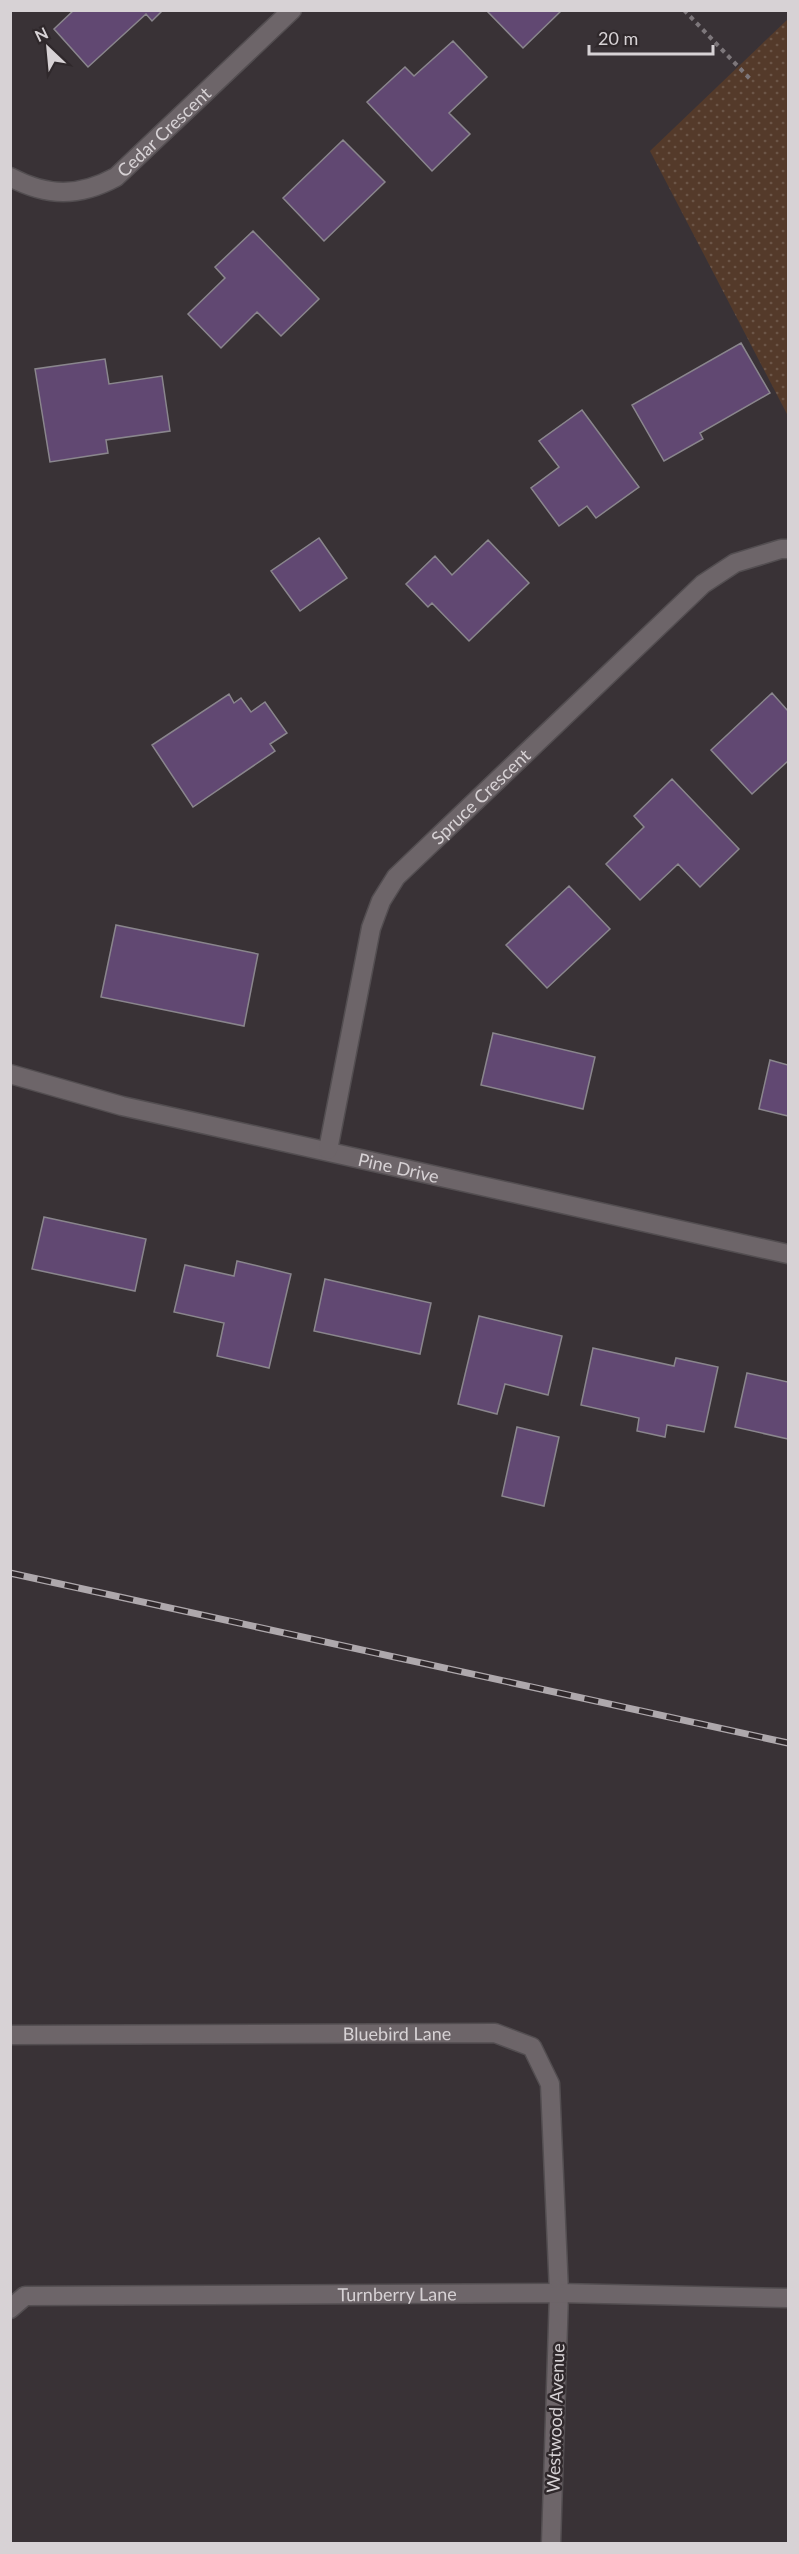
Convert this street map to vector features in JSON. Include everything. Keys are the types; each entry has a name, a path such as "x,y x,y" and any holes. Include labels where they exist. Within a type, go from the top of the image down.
{"street":[{"name":"Cedar Crescent","path":"10,177 29,187 67,193 94,189 116,177 292,10"},
{"name":"Spruce Crescent","path":"328,1150 371,928 381,901 396,877 703,584 735,563 781,549 789,549"},
{"name":"Pine Drive","path":"10,1074 122,1106 789,1254"},
{"name":"Bluebird Lane","path":"10,2035 495,2033 532,2047 550,2084 559,2293"},
{"name":"Turnberry Lane","path":"10,2309 25,2296 559,2293 789,2298"},
{"name":"Westwood Avenue","path":"551,2544 559,2293"}],"path":[{"path":"684,10 752,81"}],"shaded area":[{"path":"788,19 788,416 650,151"}],"building":[{"path":"74,10 163,10 152,21 146,14 88,67 54,29"},
{"path":"486,10 562,10 523,48"},
{"path":"453,41 487,77 449,113 470,134 432,171 367,102 405,67 414,76"},
{"path":"343,140 385,182 324,241 283,198"},
{"path":"253,231 319,299 281,336 257,312 221,348 188,314 225,278 215,267"},
{"path":"741,343 770,393 700,433 703,439 664,461 632,405"},
{"path":"105,359 109,384 162,376 170,431 106,440 108,453 50,462 35,369"},
{"path":"582,410 639,487 596,518 587,506 559,526 531,488 559,467 539,441"},
{"path":"319,538 347,578 300,611 271,571"},
{"path":"488,540 529,583 469,641 432,603 428,607 406,584 435,556 452,575"},
{"path":"772,693 788,711 788,761 752,794 711,750"},
{"path":"229,694 234,703 241,698 251,712 265,702 287,733 270,744 275,751 193,807 152,745"},
{"path":"672,779 739,849 700,887 678,864 640,900 606,864 644,827 634,816"},
{"path":"569,886 610,929 547,988 506,945"},
{"path":"116,925 258,954 244,1026 101,997"},
{"path":"493,1033 595,1057 583,1109 481,1085"},
{"path":"770,1060 788,1065 788,1116 759,1109"},
{"path":"44,1217 146,1239 135,1291 32,1269"},
{"path":"237,1261 291,1274 269,1368 217,1356 224,1323 174,1312 185,1265 234,1276"},
{"path":"325,1279 431,1303 420,1354 314,1331"},
{"path":"479,1316 562,1336 548,1395 505,1384 497,1414 458,1404"},
{"path":"593,1348 674,1366 676,1358 718,1367 704,1432 667,1425 665,1437 637,1431 639,1418 581,1405"},
{"path":"747,1373 788,1382 788,1439 735,1427"},
{"path":"517,1427 559,1437 544,1506 502,1496"}],"railway":[{"path":"10,1573 788,1743"}]}
